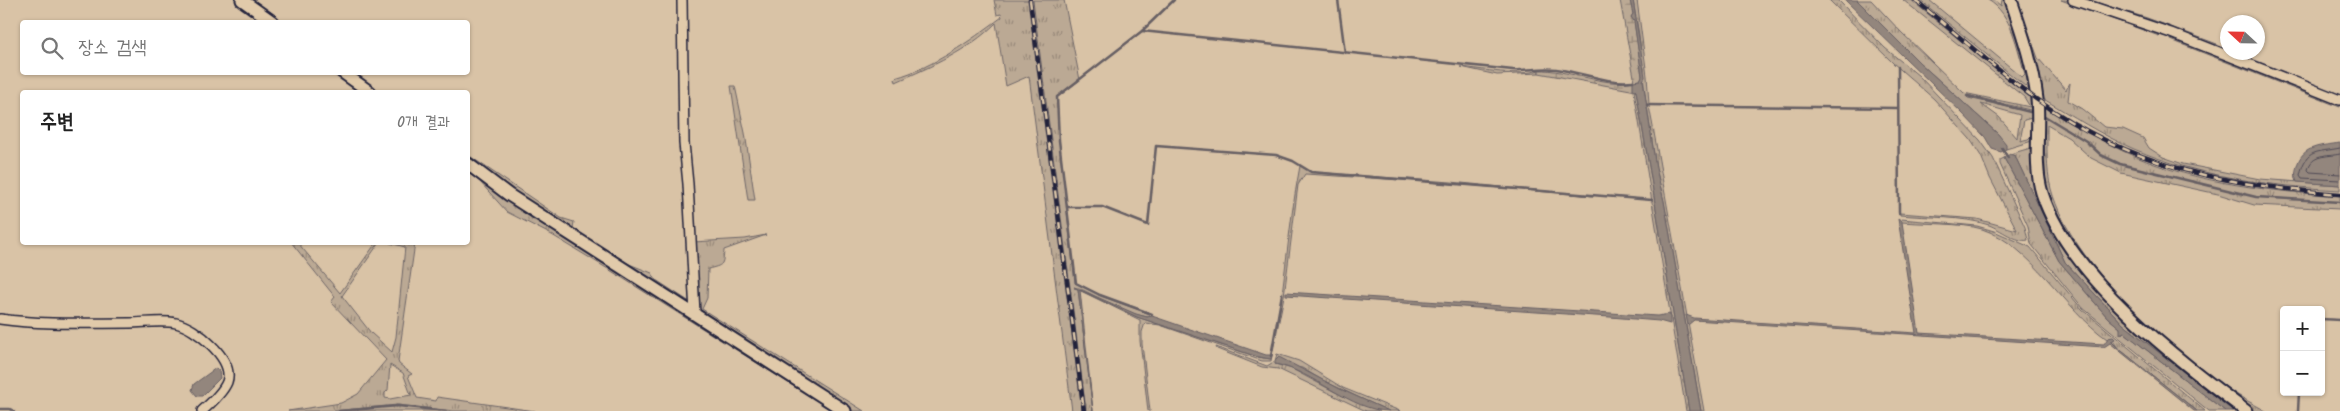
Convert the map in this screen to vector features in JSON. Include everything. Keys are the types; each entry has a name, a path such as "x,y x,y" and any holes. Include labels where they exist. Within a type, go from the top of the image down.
{"main road":[{"path":"242,0 270,20"},
{"path":"2011,0 2031,62 2037,99 2038,173 2042,192 2060,230 2080,260 2121,308 2201,378 2246,411"},
{"path":"346,75 367,90"},
{"path":"470,166 509,195 845,411"}],"street":[{"path":"682,0 684,143 695,313"},
{"path":"2073,0 2171,33 2340,100"},
{"path":"0,319 33,323 176,323 200,336 216,349 224,359 228,369 227,382 202,411"}],"green space":[{"path":"994,0 1028,0 1082,411 1072,411 1029,76 1006,86 996,23 962,50 896,82 895,78 938,60 1002,17 1001,14 997,15"},
{"path":"1033,0 1064,0 1080,80 1057,97 1059,140 1075,283 1101,296 1153,315 1153,317 1136,314 1079,288 1074,288 1078,289 1093,411 1086,411"},
{"path":"1620,0 1630,0 1633,14 1631,17 1634,21 1642,76 1636,91 1539,73 1539,70 1550,70 1612,82 1633,81 1634,77"},
{"path":"1633,0 1637,0 1649,104 1646,104 1639,35"},
{"path":"1829,0 1838,0 1885,48 1919,76 1980,140 1993,158 2025,227 2028,240 2008,235 1979,222 1900,215 1900,213 1977,219 2017,230 1990,178 1981,156 1970,139 1934,99 1893,63"},
{"path":"1857,0 1871,0 1964,93 2030,107 2024,97 1903,0 1911,0 2033,100 2032,141 2006,149 1998,134 1920,63","holes":["1967,95 2030,110 2031,112 1968,98","1981,104 2020,115 2017,138 1999,117","2032,118 2032,135 2028,139 2020,141 2024,120"]},
{"path":"1920,0 1929,0 2022,77 2025,74 2012,32 2003,14 1988,0 1994,0 2001,6 2002,0 2008,0 2031,91"},
{"path":"2015,0 2017,0 2038,58 2066,90 2070,83 2068,101 2082,109 2104,127 2123,129 2143,138 2149,148 2163,157 2183,164 2260,179 2340,185 2340,190 2261,183 2184,167 2134,149 2086,125 2040,97"},
{"path":"2061,0 2066,0 2160,34 2159,36"},
{"path":"2098,3 2147,18 2217,44 2216,47 2148,20 2101,6"},
{"path":"2171,38 2220,57 2220,59 2171,40"},
{"path":"2221,60 2228,60 2323,97 2340,105 2340,107"},
{"path":"1461,67 1511,73 1539,70 1539,73 1497,75"},
{"path":"731,86 735,86 745,133 755,200 748,200"},
{"path":"1634,91 1636,91 1643,131 1689,411 1686,411"},
{"path":"2040,104 2098,138 2159,166 2235,185 2287,192 2340,196 2340,209 2254,205 2218,194 2121,173 2091,158 2069,138 2047,125 2048,166 2051,189 2062,218 2079,247 2125,302 2151,327 2230,390 2266,411 2253,411 2216,385 2123,305 2067,235 2046,189 2043,116 2048,118 2041,114"},
{"path":"1647,106 1649,106 1653,127 1704,411 1701,411 1664,202 1656,168"},
{"path":"2034,147 2036,181 2078,262 2241,411 2233,411 2123,324 2065,262 2015,156 2010,154"},
{"path":"470,156 561,218 574,222 573,228 577,232 629,264 652,273 656,280 693,304 693,307 591,245 470,161"},
{"path":"2004,158 2059,261 2108,318 2120,328 2122,334 2124,332 2225,411 2209,411 2083,308 2031,244 2028,226 2000,164 2000,160"},
{"path":"1300,166 1311,172 1451,182 1594,196 1418,181 1305,174 1298,185 1284,296 1271,361 1262,361 1160,325 1145,323 1142,332 1142,344 1150,411 1148,411 1140,341 1140,320 1079,290 1137,317 1258,357 1271,359 1280,311"},
{"path":"470,169 839,411 833,411 552,235 507,212 470,174"},
{"path":"1901,219 1977,226 1994,231 2030,247 2082,309 2205,411 2197,411 2118,348 2111,338 2107,339 2091,326 2032,263 2000,237 1974,227 1902,222"},
{"path":"766,235 724,250 721,264 708,269 707,298 702,309 864,411 851,411 696,309 693,242 745,239"},
{"path":"293,245 300,245 340,293 375,245 378,245 342,296 371,333 392,352 396,337 405,247 398,245 415,245 398,361 399,364 412,374 408,376 417,398 436,401 437,397 535,411 454,411 398,405 331,411 288,411 341,403 358,394 386,360 331,302 335,297","holes":["390,365 403,373 411,395 390,399 385,398 385,393 388,390"]},
{"path":"1216,347 1267,366 1275,361 1277,354 1299,361 1343,388 1400,411 1389,411 1322,380 1302,368 1275,364 1292,369 1335,392 1380,411 1366,411 1278,369 1262,367"},
{"path":"398,406 441,411 344,411"}],"water":[{"path":"1630,0 1633,0 1645,77 1643,80 1656,168 1664,201 1701,411 1689,411 1643,131 1636,91 1633,89 1633,81 1640,80 1642,76 1634,21 1631,17 1633,14"},
{"path":"1845,0 1857,0 1920,63 1998,134 2006,144 2006,149 2001,152 1992,149 1985,137 1962,113"},
{"path":"2340,143 2340,185 2297,182 2296,170 2303,154 2320,146"},
{"path":"2010,154 2015,156 2065,262 2123,324 2233,411 2225,411 2124,332 2120,334 2120,328 2108,318 2059,261 2004,158"},
{"path":"1898,219 1902,222 1919,333 2104,344 2108,338 2113,337 2115,339 2111,341 2118,348 2197,411 2194,411 2110,343 2104,347 1694,320 1688,325 1686,315 1694,318 1916,333"},
{"path":"1074,287 1136,314 1147,317 1152,316 1266,355 1272,355 1271,359 1258,357 1137,317 1080,290 1093,411 1078,289"},
{"path":"1286,292 1657,316 1670,314 1670,324 1659,321 1610,317 1286,295"},
{"path":"1279,357 1340,389 1389,411 1360,405 1304,374 1275,364"},
{"path":"216,368 219,371 220,378 202,396 197,396 192,390 194,384"}],"waterway":[{"path":"1152,314 1100,295 1076,283 1059,140 1057,97 1142,31 1174,0"},
{"path":"1338,0 1345,53"},
{"path":"1142,31 1513,70 1556,69 1614,81 1633,81"},
{"path":"1898,67 1899,213"},
{"path":"1967,96 2030,112"},
{"path":"1647,105 1898,108"},
{"path":"2043,115 2086,141 2101,155 2120,164 2256,197 2340,202"},
{"path":"1067,207 1102,207 1148,225 1156,146 1276,155 1293,161 1311,172 1652,200"},
{"path":"2002,148 2008,158"},
{"path":"1271,356 1282,294"},
{"path":"2325,319 2340,320"},
{"path":"2298,411 2299,396"},
{"path":"339,411 398,406 446,411"},
{"path":"0,409 14,411"}],"railway":[{"path":"1030,0 1084,411"},
{"path":"1915,0 2036,99 2072,123 2108,142 2144,157 2218,178 2257,185 2340,194"}]}
